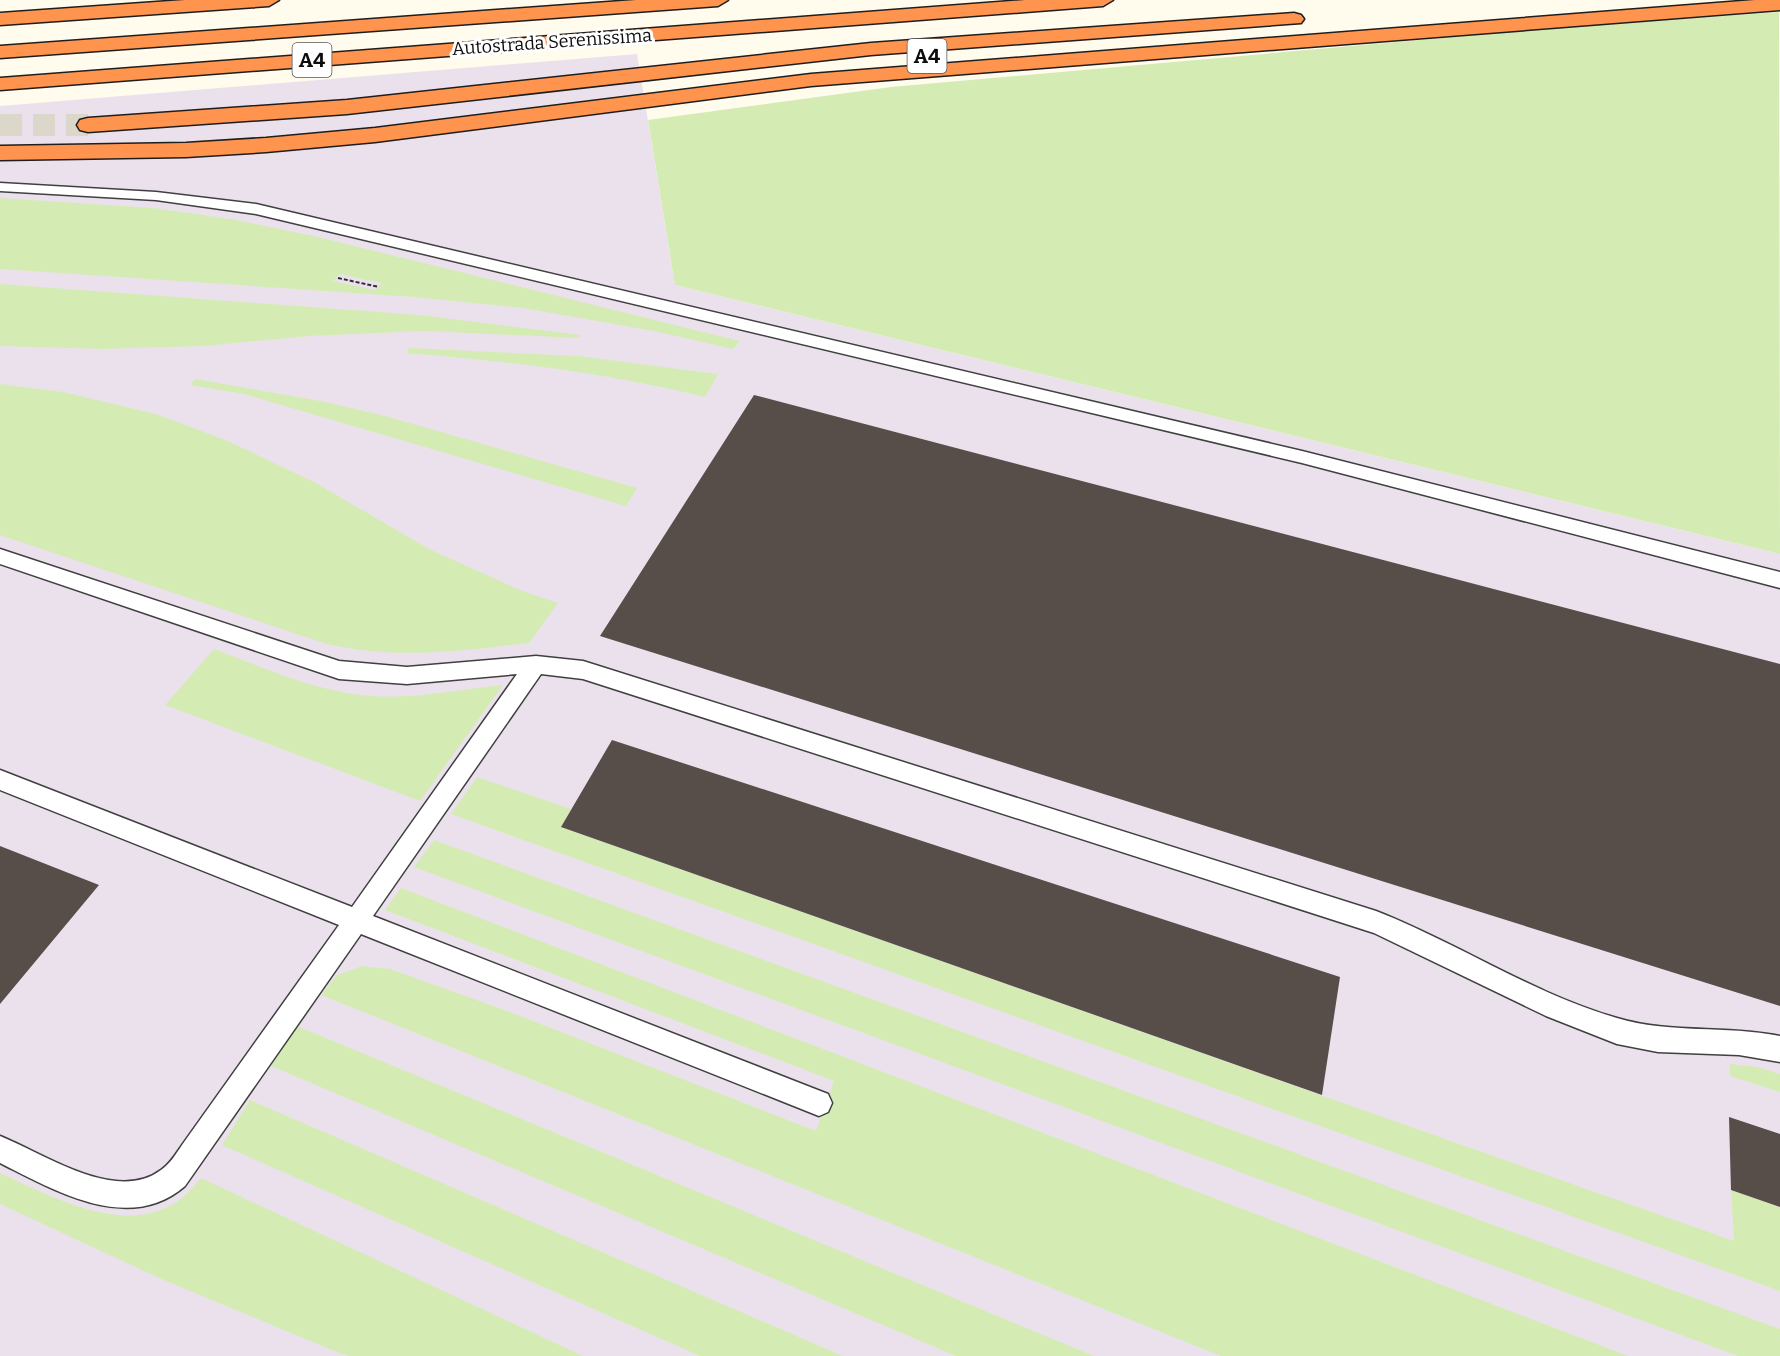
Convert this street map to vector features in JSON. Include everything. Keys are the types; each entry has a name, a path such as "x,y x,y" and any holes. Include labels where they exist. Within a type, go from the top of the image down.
{"highway":[{"path":"0,2 24,0"},
{"path":"0,19 269,0"},
{"name":"Autostrada Serenissima","path":"0,52 718,0"},
{"name":"Autostrada Serenissima","path":"0,84 1103,0"},
{"path":"469,123 811,80 1780,4"},
{"path":"88,125 358,106 883,48 1180,25 1319,18"},
{"name":"A4","path":"0,153 186,150 364,136 469,123 604,99 937,55 1343,18"}],"lane":[{"path":"0,188 156,196 256,209 1302,457 1780,580"},
{"path":"0,556 339,670 394,676 537,664 561,665 583,670 1376,922 1432,945 1547,1004 1619,1032 1664,1041 1740,1041 1780,1048"},
{"path":"0,1149 103,1193 143,1193 170,1181 186,1163 537,664"},
{"path":"0,780 819,1104"}],"path":[{"path":"338,278 379,287"}],"shaded area":[{"path":"637,54 675,285 1780,554 1780,1356 0,1356 0,106"}],"green space":[{"path":"1779,12 1780,554 675,285 648,120 891,87 1555,28"},
{"path":"0,198 154,208 231,219 314,236 740,341 733,349 654,331 523,308 414,297 0,269","holes":["340,274 382,283 375,290 333,281"]},
{"path":"0,284 420,315 581,335 578,338 425,331 310,336 204,346 102,349 0,346"},
{"path":"409,348 579,356 718,374 705,397 631,381 557,369 406,353"},
{"path":"195,379 326,402 385,416 637,488 626,506 244,394 190,385"},
{"path":"0,384 63,392 156,414 228,441 314,482 429,549 522,591 558,603 529,643 428,653 353,649 327,644 0,535"},
{"path":"214,649 312,685 353,694 390,697 503,685 420,801 165,705"},
{"path":"477,777 571,809 561,827 1734,1241 1731,1190 1780,1207 1780,1291 451,814"},
{"path":"434,840 1780,1329 1780,1356 1738,1356 414,867"},
{"path":"401,888 1628,1356 1221,1356 321,995 337,975 362,966 390,969 502,1009 816,1131 834,1081 385,910"},
{"path":"297,1026 1094,1356 956,1356 271,1066"},
{"path":"1730,1064 1757,1067 1780,1074 1780,1092 1730,1076"},
{"path":"250,1100 843,1356 700,1356 222,1145"},
{"path":"0,1173 66,1202 115,1215 138,1215 161,1210 182,1198 201,1178 583,1356 349,1356 339,1353 159,1278 0,1204"}],"building":[{"path":"754,395 1780,664 1780,1006 600,636"},
{"path":"612,740 1340,977 1322,1095 561,827"},
{"path":"0,846 99,885 0,1004"},
{"path":"1729,1117 1780,1134 1780,1207 1731,1190"}],"tunnel":[{"path":"0,125 88,125"}]}
